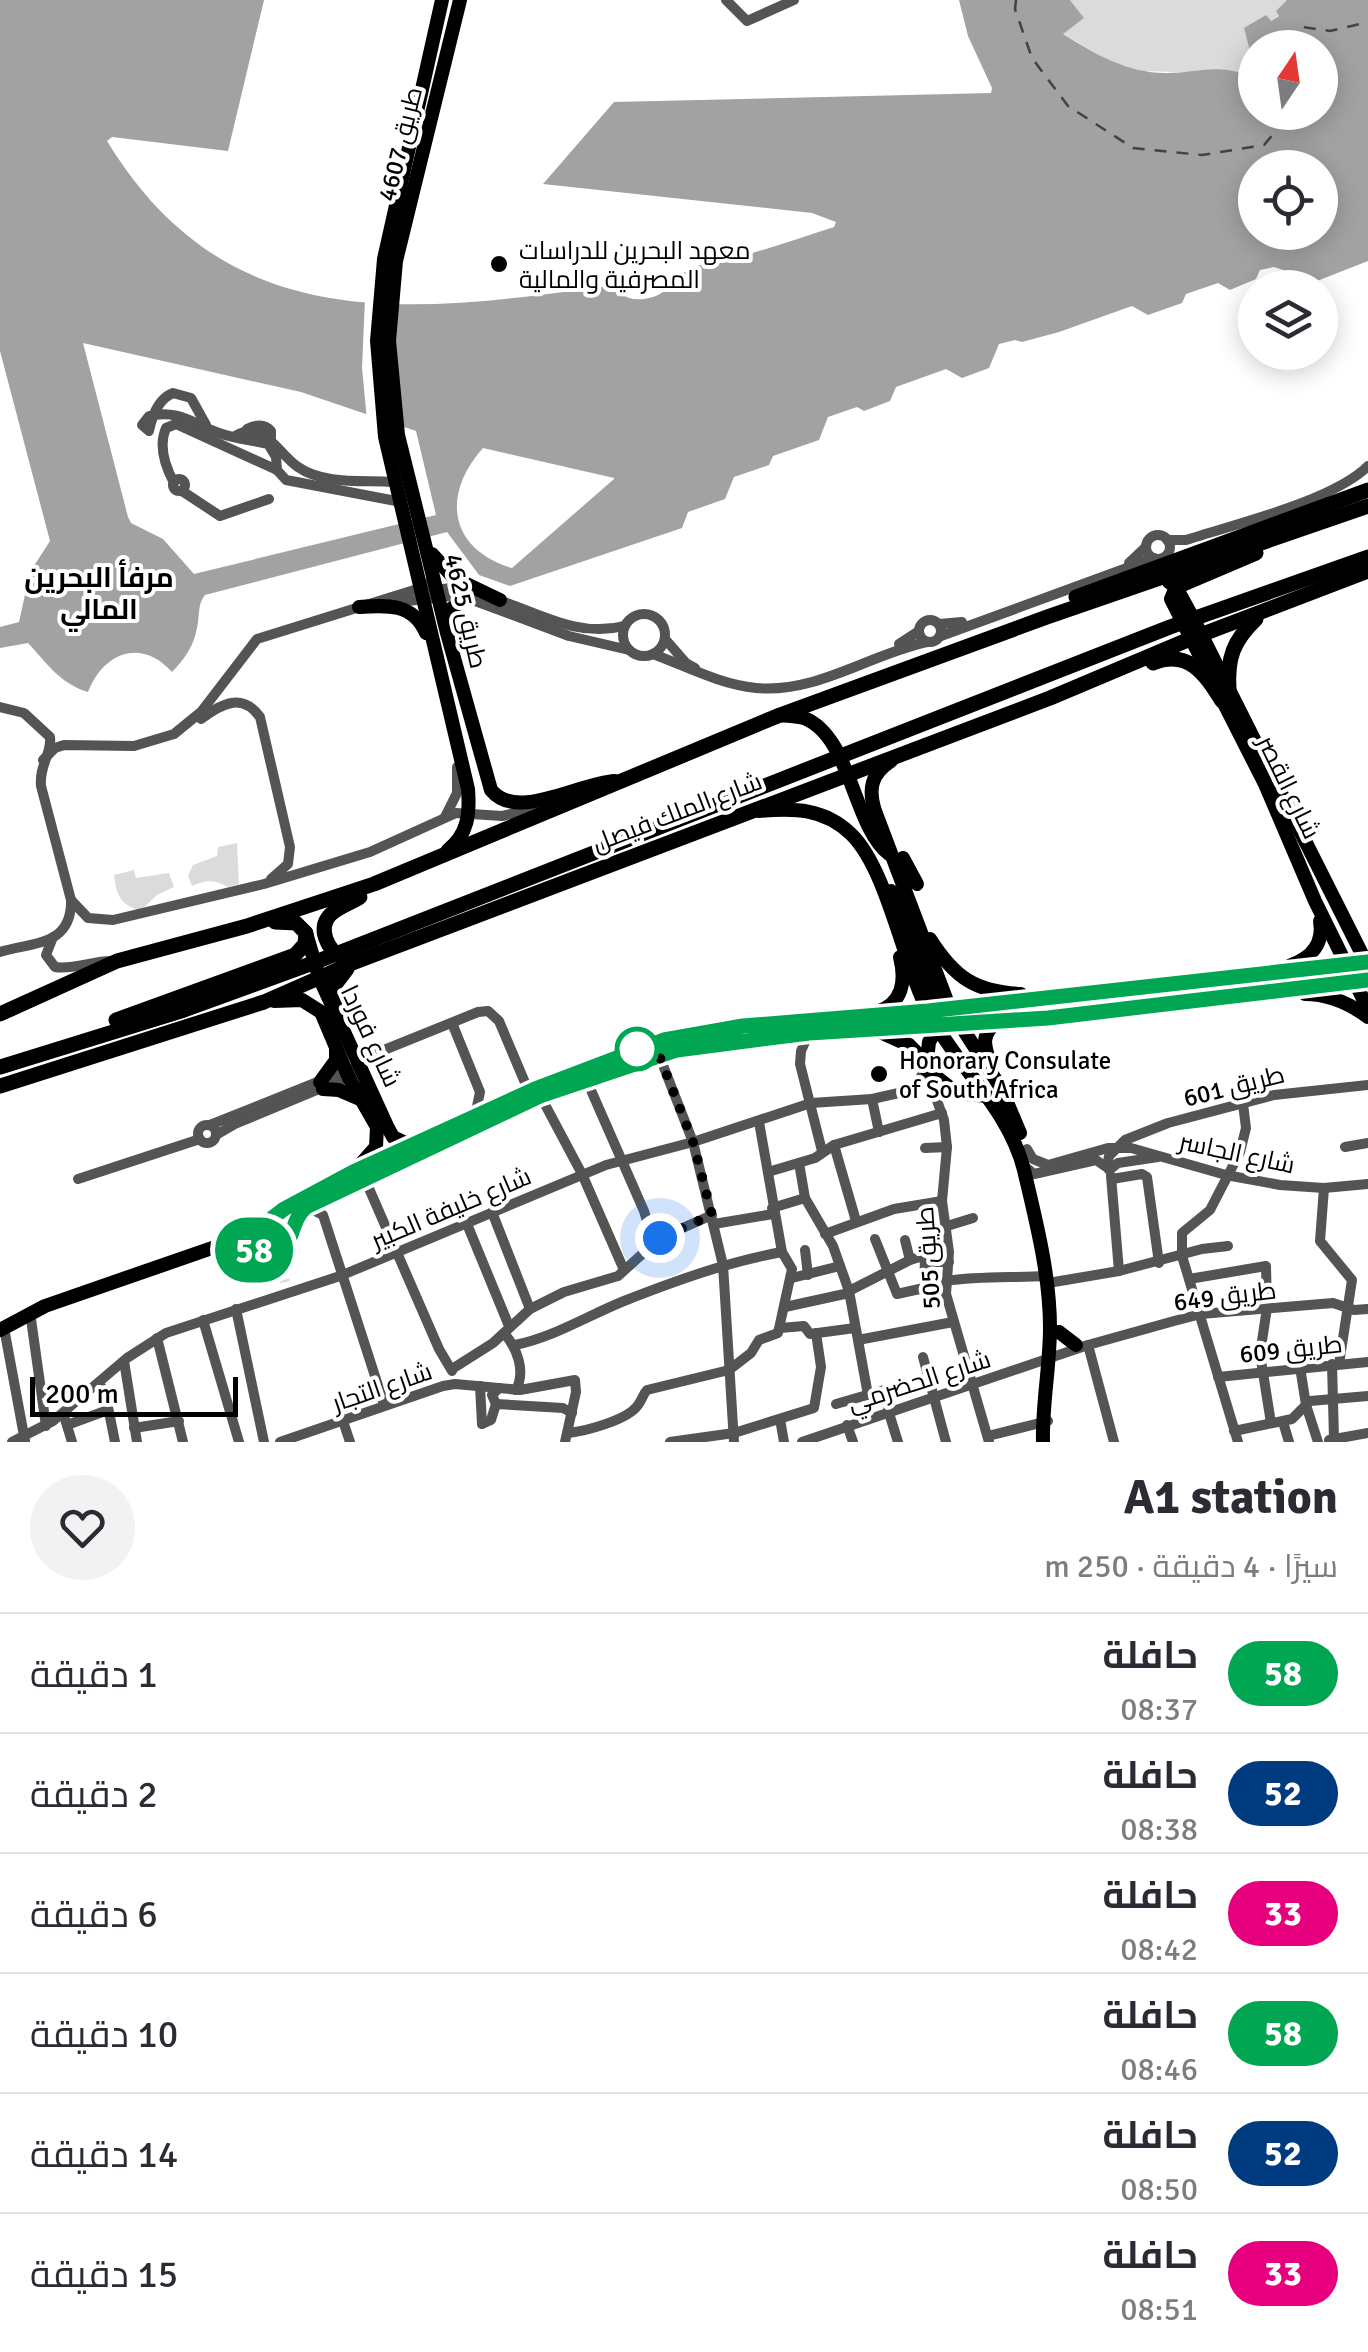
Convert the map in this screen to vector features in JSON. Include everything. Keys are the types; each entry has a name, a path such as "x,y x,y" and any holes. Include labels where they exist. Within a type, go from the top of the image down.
{"highway":[{"path":"1047,617 1092,590 1368,490"},
{"name":"شارع الملك فيصل","path":"0,1014 117,961 247,926 374,884 780,716 1047,617 1368,506"},
{"path":"1176,587 1246,558 1270,540"},
{"name":"شارع الملك فيصل","path":"0,1086 264,1002 316,970 333,953 1188,620 1368,557"},
{"name":"شارع الملك فيصل","path":"8,1065 316,970 355,962 900,756 1368,571"},
{"path":"1226,695 1230,652 1237,638 1262,614"},
{"path":"1050,698 1094,687 1165,658 1188,661 1226,695"},
{"path":"330,1018 334,986 355,962 333,953 324,936 326,921 330,914 357,900 374,884"},
{"path":"8,1065 88,1030 295,955 305,944 306,933 296,923 247,926"}],"main road":[{"name":"طريق 4607","path":"385,300 397,196 442,0"},
{"name":"طريق 4607","path":"385,300 460,0"},
{"name":"طريق 4625","path":"385,300 390,381 388,437 406,512 421,544 469,811"},
{"path":"421,544 454,578 500,600"},
{"path":"1156,579 1176,587"},
{"name":"شارع القصر","path":"1176,587 1171,599 1188,620 1336,906 1361,973 1368,1009"},
{"name":"طريق 4625","path":"430,590 447,633 485,776 497,798 518,804 590,784 625,782"},
{"path":"447,633 450,612 467,598"},
{"path":"359,607 396,606 412,612 438,654"},
{"name":"شارع القصر","path":"1226,695 1315,901 1361,973"},
{"path":"780,716 808,720 839,755 874,838 893,857"},
{"path":"900,756 881,768 872,781 874,810 893,857 907,916 956,1056"},
{"path":"748,813 796,809 819,813 853,836 907,916 951,970 974,984 1008,993 1057,996"},
{"path":"874,810 892,834 917,884"},
{"path":"417,868 459,841 469,811"},
{"path":"1305,872 1324,900 1361,973"},
{"path":"1268,972 1302,961 1314,952 1322,935 1315,901"},
{"path":"1336,906 1354,930 1368,939"},
{"path":"907,916 944,1018 993,1091 1007,1105 1024,1156 1050,1279 1054,1353 1047,1377 1046,1442"},
{"path":"2,1329 30,1312 254,1232 284,1209 358,1174 664,1040 720,1029 881,1011 896,1000 903,978 907,916"},
{"name":"شارع فوردا","path":"306,933 336,1047 355,1067 377,1127 376,1147 358,1174"},
{"path":"926,1066 929,1042 944,1018 1057,996 1268,972 1361,973"},
{"path":"832,1019 944,1018 999,1022 1284,991 1361,973"},
{"path":"1146,1006 1186,991 1361,973"},
{"path":"254,1232 250,1242 255,1251 280,1260 299,1213 358,1174 475,1116 659,1055 700,1045 1124,1000 1149,986"},
{"path":"1284,991 1334,998 1368,1017"},
{"path":"264,1002 302,1000 330,1018"},
{"name":"شارع فوردا","path":"330,1018 393,1137 412,1146"},
{"path":"944,1018 994,1092"},
{"path":"999,1022 989,1028 984,1038 986,1051 994,1092 1009,1131 1034,1174 1058,1332 1046,1421"},
{"path":"868,1028 909,1045 944,1082 994,1092"},
{"path":"886,1034 929,1042 956,1056 1007,1105"},
{"path":"336,1047 336,1060 322,1085 350,1093 370,1110"},
{"path":"1058,1332 1082,1345"},
{"path":"1033,1364 1047,1377"}],"street":[{"path":"729,0 749,20 794,0"},
{"path":"206,425 193,401 176,392 165,396 152,416 174,414 218,433 261,433 270,438 279,455 277,470"},
{"path":"269,499 220,516 178,487 164,458 162,441 169,426 179,424 206,440 277,470 295,483 406,512"},
{"path":"239,434 268,444 298,468 324,476 392,482"},
{"path":"376,481 384,468 388,437"},
{"path":"388,437 392,482 406,512"},
{"path":"242,453 279,455"},
{"path":"295,483 298,468"},
{"path":"940,630 1161,558 1168,546 1310,502 1354,484 1368,469"},
{"path":"940,630 1135,560 1155,535 1168,546"},
{"path":"1146,547 1154,558"},
{"path":"191,723 257,639 430,590 459,589 574,627 609,630 624,626 636,615 651,615 662,625 665,639 693,666 741,680 769,683 810,676 903,642 926,621 940,630"},
{"path":"430,590 467,598 569,636 629,650 638,656 654,654 703,676 768,688 812,681 936,641 940,630"},
{"path":"624,626 622,636 629,650"},
{"path":"919,631 926,642"},
{"path":"654,654 665,639"},
{"path":"43,760 64,745 134,746 174,734 225,702 246,704 260,717 290,848 288,864 264,884"},
{"path":"0,708 19,711 47,731 51,746 43,760 41,786 72,900 83,915 108,921 264,884 370,852 444,817 469,811 502,816 578,800"},
{"path":"444,817 457,793 460,754"},
{"path":"0,952 52,937 68,925 72,900"},
{"path":"52,937 46,954 55,967 117,961"},
{"path":"78,1179 199,1139 200,1129 213,1130 322,1085 374,1054 484,1010 494,1014 525,1082 538,1093 582,1174 624,1270"},
{"path":"452,1022 480,1092 475,1116"},
{"path":"809,1033 800,1058 822,1150"},
{"path":"659,1055 693,1142 723,1265 734,1437"},
{"name":"شارع خليفة الكبير","path":"21,1440 64,1413 157,1338 287,1287 340,1276 582,1174 811,1103 872,1099 912,1090 926,1066"},
{"name":"طريق 505","path":"926,1066 942,1113 947,1147 942,1201 952,1322 975,1384 988,1439"},
{"path":"578,1082 590,1088 654,1244"},
{"name":"طريق 601","path":"1115,1148 1142,1131 1243,1104 1304,1090 1368,1084"},
{"path":"872,1099 879,1132"},
{"path":"1243,1104 1244,1140 1210,1210 1182,1233 1182,1256 1236,1437 1299,1415 1306,1404 1368,1396"},
{"path":"768,1172 815,1158 834,1144 942,1113"},
{"path":"567,1437 603,1425 638,1406 646,1390 729,1370 751,1353 759,1340 777,1334 792,1269 782,1252 759,1122"},
{"path":"1346,1147 1368,1143"},
{"path":"834,1144 856,1221"},
{"path":"925,1148 947,1147"},
{"path":"1024,1156 1048,1164 1115,1148 1110,1172 1119,1272"},
{"name":"شارع الجاسر","path":"1115,1148 1144,1150 1226,1175 1280,1185 1324,1188 1368,1184"},
{"path":"1110,1172 1118,1164 1159,1157"},
{"path":"1034,1174 1090,1161 1110,1172 1148,1177 1159,1263"},
{"path":"799,1163 806,1198 849,1292 868,1394"},
{"path":"358,1174 399,1252 439,1349 452,1368 455,1384"},
{"path":"1324,1188 1320,1240 1351,1277 1325,1441"},
{"path":"452,1368 530,1309 564,1292 618,1276 680,1227 773,1211 806,1198"},
{"path":"825,1234 894,1209 942,1201"},
{"path":"306,1207 323,1215 384,1404"},
{"path":"492,1212 530,1309"},
{"path":"944,1227 974,1218"},
{"path":"467,1224 515,1346 520,1379 516,1390"},
{"path":"875,1239 896,1294 926,1285 925,1260"},
{"path":"905,1240 910,1260"},
{"path":"946,1281 991,1275 1050,1279 1119,1272 1202,1249 1228,1246"},
{"path":"805,1250 808,1275"},
{"path":"515,1346 550,1336 621,1302 723,1265 782,1252"},
{"path":"785,1307 849,1292 910,1260 949,1262"},
{"path":"792,1278 840,1266"},
{"path":"1189,1278 1266,1266 1262,1372 1277,1422 1289,1442"},
{"name":"طريق 649","path":"1054,1353 1201,1314 1337,1304 1368,1309"},
{"path":"236,1309 264,1442"},
{"path":"30,1312 46,1426"},
{"path":"204,1320 240,1442"},
{"path":"780,1328 804,1326 808,1334 856,1334 952,1322"},
{"path":"2,1329 21,1440"},
{"path":"670,1442 734,1437 814,1408 820,1368 816,1333"},
{"path":"157,1338 183,1442"},
{"path":"1082,1345 1114,1442"},
{"path":"1316,1347 1317,1366"},
{"path":"1296,1349 1306,1404 1325,1441"},
{"name":"شارع الحضرمي","path":"802,1442 1033,1364 1054,1353"},
{"path":"922,1357 946,1442"},
{"path":"124,1362 137,1442"},
{"name":"طريق 609","path":"1218,1378 1368,1362"},
{"name":"شارع التجار","path":"280,1442 384,1404 455,1384 516,1390 575,1380 572,1413"},
{"path":"99,1384 105,1392 114,1442"},
{"path":"480,1386 482,1424 491,1420 496,1404 492,1396 499,1388"},
{"path":"853,1442 841,1402 892,1388 890,1410 898,1442"},
{"path":"496,1404 563,1408 572,1413 567,1437"},
{"path":"67,1426 108,1410"},
{"path":"64,1413 72,1442"},
{"path":"342,1418 350,1442"},
{"path":"780,1419 784,1442"},
{"path":"134,1428 178,1421"},
{"path":"988,1439 1046,1421"},
{"path":"323,1428 326,1442"},
{"path":"1325,1441 1354,1439 1368,1433"}],"shaded area":[{"path":"0,0 264,0 228,151 112,137 107,141 152,202 202,247 256,277 315,295 376,303 442,304 601,287 644,299 663,292 694,267 834,227 836,222 812,213 543,184 614,102 991,93 968,36 959,0 1070,0 1084,18 1063,34 1112,61 1151,72 1214,69 1238,72 1238,130 1338,130 1338,30 1244,28 1266,15 1271,21 1279,16 1276,11 1287,0 1368,0 1368,261 1338,273 1274,267 1238,270 1238,287 1230,290 1218,283 1186,294 1182,303 1148,315 1132,306 1059,332 999,344 989,368 962,378 946,369 896,387 890,401 864,411 857,407 828,417 819,440 773,456 769,465 734,477 725,499 688,512 682,528 510,586 479,575 447,532 205,595 191,646 172,672 148,655 124,654 103,668 88,692 54,672 28,643 0,648 0,627 19,622 30,572 50,541 0,351","holes":["83,343 301,392 416,431 436,515 194,574 163,539 131,523 128,517","483,448 614,478 614,479 512,568 475,548 458,518 461,484"]},
{"path":"1070,0 1287,0 1279,15 1259,30 1238,30 1238,74 1139,71 1111,62 1062,33 1084,18"},
{"path":"237,843 239,884 228,887 210,881 192,886 188,876 193,865 217,856 218,847"},
{"path":"134,870 136,878 169,873 174,887 157,895 140,911 120,898 114,875"}],"pier":[{"path":"365,299 395,301 393,338 402,431 367,420 362,368"}],"ferry route":[{"path":"1016,0 1015,9 1032,58 1068,106 1133,148 1202,155 1264,145 1277,130"},
{"path":"1334,30 1368,22"},
{"path":"1303,30 1303,27 1323,30"}],"tunnel":[{"path":"281,1265 285,1282"}],"bus line":[{"name":"58","path":"1368,962 928,1011 743,1026 664,1040 535,1089 353,1172 284,1209 254,1232 250,1242 260,1254 279,1255 286,1248 299,1213 364,1177 540,1096 677,1050 809,1033 1048,1018 1368,980"}],"place":[{"name":"معهد البحرين للدراسات المصرفية والمالية","path":"499,264"},
{"name":"Honorary Consulate of South Africa","path":"879,1074"}],"district":[{"name":"مرفأ البحرين المالي","path":"99,594"}],"route":[{"path":"637,1049 640,1061 659,1055 693,1142 712,1215 660,1238"}]}
